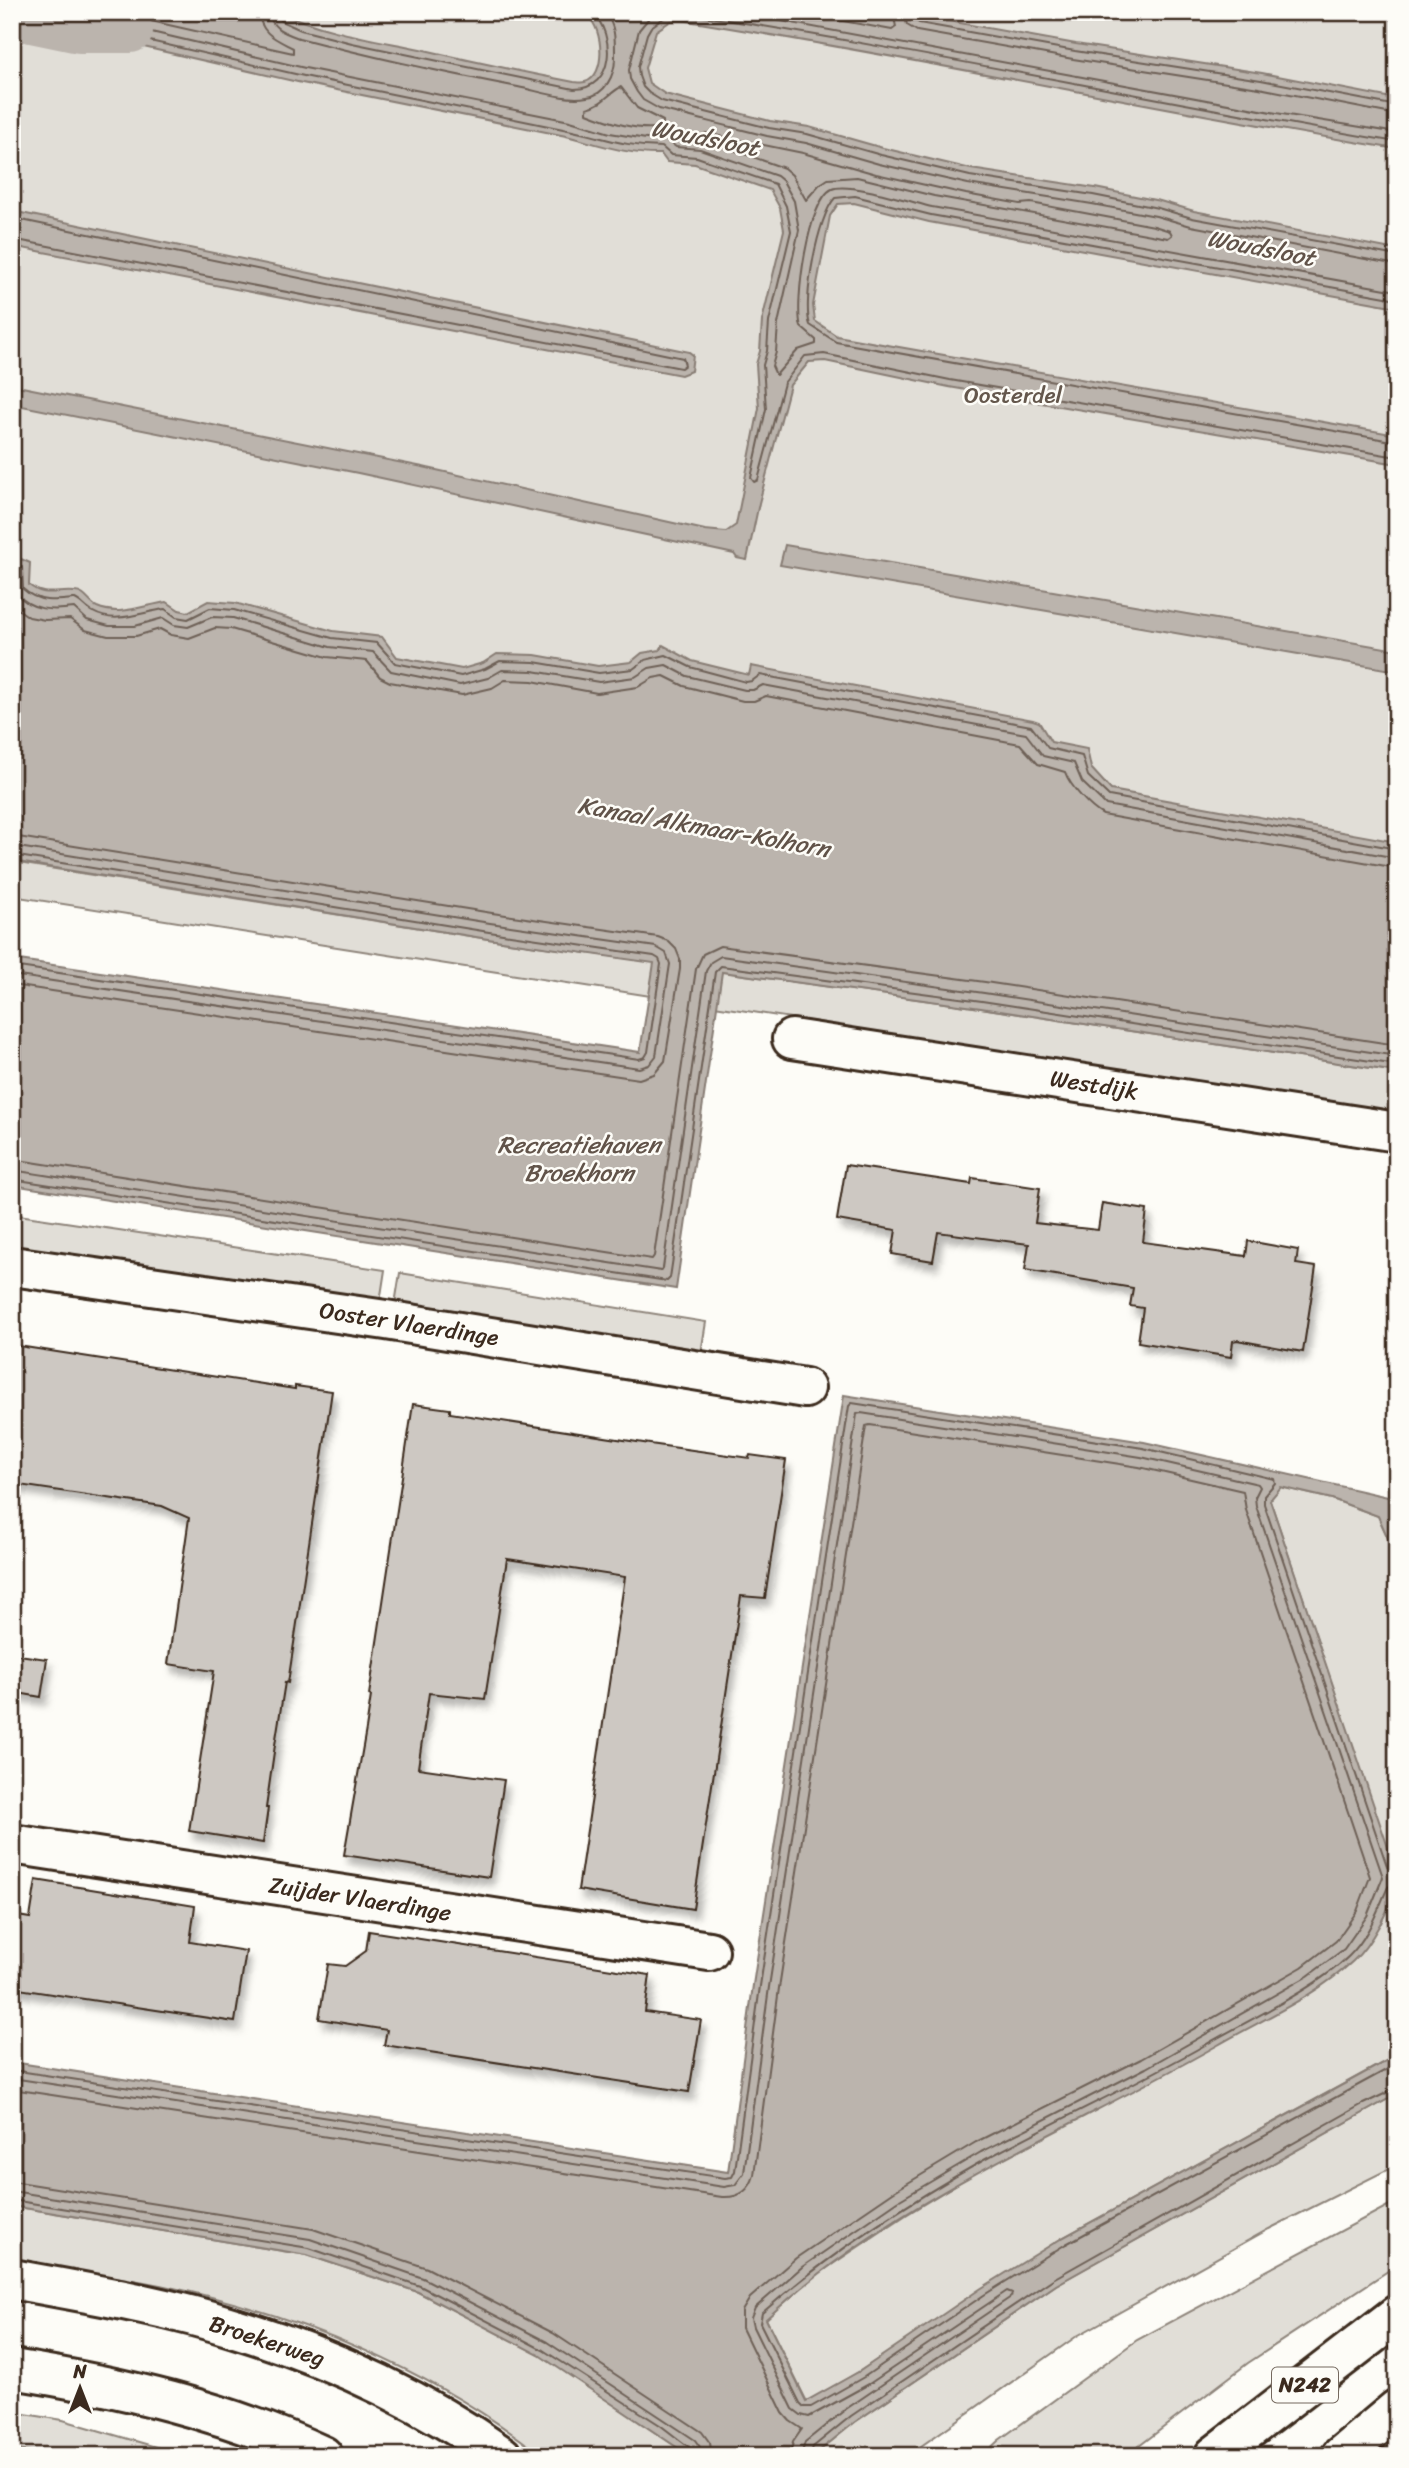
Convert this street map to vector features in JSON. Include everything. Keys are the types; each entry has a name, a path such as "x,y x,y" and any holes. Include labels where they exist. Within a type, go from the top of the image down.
{"street":[{"name":"Westdijk","path":"792,1039 1397,1132"},
{"name":"Ooster Vlaerdinge","path":"12,1266 386,1320 804,1388"},
{"name":"Zuijder Vlaerdinge","path":"12,1844 709,1951"},
{"name":"Broekerweg","path":"12,2279 127,2301 235,2328 335,2364 416,2402 502,2456"},
{"name":"N242","path":"1214,2456 1397,2315"},
{"path":"12,2369 191,2406 275,2433 323,2456"},
{"path":"1341,2456 1397,2409"}],"shaded area":[{"path":"1397,2433 1397,2456 1371,2456"}],"green space":[{"name":"Oosterdel","path":"12,12 1397,12 1397,853 12,608"},
{"path":"12,862 488,939 981,1008 1397,1072 1397,1113 12,896"},
{"path":"12,1214 385,1270 380,1302 12,1246"},
{"path":"400,1273 706,1322 701,1353 395,1304"},
{"path":"1280,1487 1332,1499 1378,1516 1397,1558 1397,1877 1270,1500"},
{"path":"1397,1883 1397,2055 1062,2238 860,2371 807,2402 766,2319 812,2278 906,2215 1381,1923"},
{"path":"1397,2094 1397,2165 1269,2229 1077,2336 907,2456 813,2456 855,2422 1056,2285"},
{"path":"1397,2201 1397,2265 1248,2363 1126,2456 982,2456 999,2440 1137,2340"},
{"path":"12,2206 307,2255 418,2292 540,2355 690,2456 542,2456 500,2425 409,2371 312,2329 261,2311 160,2285 12,2262"},
{"path":"12,2412 63,2420 187,2456 56,2456 12,2449"}],"water":[{"path":"117,12 279,12 348,34 574,82 585,82 592,78 600,62 597,31 588,17 571,12 899,12 1076,44 1262,73 1397,99 1397,149 681,20 671,21 656,31 645,68 649,83 665,94 770,121 809,127 971,169 1095,188 1194,211 1397,250 1397,307 929,222 854,203 838,204 830,216 813,305 815,321 837,336 1397,435 1397,464 949,387 825,361 809,362 790,385 747,560 737,558 734,554 358,473 12,404 12,385 423,467 705,530 726,532 736,525 759,408 756,364 760,351 762,321 784,230 780,208 770,190 695,164 667,162 661,154 624,151 566,136 302,83 126,43 79,43 66,14 100,17"},
{"path":"12,211 689,352 693,355 691,371 681,375 12,246"},
{"path":"785,545 1397,650 1397,671 780,565"},
{"path":"12,555 30,563 29,585 35,589 46,592 78,592 97,607 106,610 123,611 167,602 188,612 208,601 235,603 333,631 382,637 397,657 462,669 483,663 497,654 535,655 598,666 631,662 642,653 660,650 663,645 692,661 749,675 751,666 1033,720 1039,722 1051,742 1087,749 1091,768 1111,790 1397,842 1397,1072 981,1008 722,972 676,1289 12,1185 12,959 640,1052 654,963 488,939 12,861"},
{"path":"844,1395 1144,1442 1397,1499 1397,1558 1378,1516 1332,1499 1281,1487 1270,1500 1395,1868 1397,1881 1385,1914 1366,1946 1353,1961 1322,1986 1160,2077 926,2202 870,2237 817,2276 766,2319 806,2401 860,2371 980,2289 1062,2238 1397,2055 1397,2094 1056,2285 855,2422 813,2456 690,2456 539,2355 418,2292 307,2255 12,2206 12,2062 728,2172 753,1985"}],"building":[{"path":"846,1165 971,1184 972,1178 1040,1188 1035,1223 1098,1230 1102,1203 1147,1210 1143,1242 1246,1256 1248,1241 1298,1250 1296,1264 1316,1267 1303,1352 1237,1340 1233,1341 1231,1357 1138,1342 1143,1308 1130,1306 1133,1288 1025,1270 1029,1244 938,1232 933,1261 892,1254 896,1230 837,1220"},
{"path":"12,1345 295,1389 295,1386 332,1391 288,1683 285,1682 275,1745 263,1843 189,1831 214,1671 168,1664 189,1518 162,1506 12,1484"},
{"path":"413,1404 450,1409 450,1413 650,1444 749,1458 750,1455 786,1460 765,1598 741,1596 693,1909 578,1890 625,1577 507,1559 485,1699 429,1693 418,1768 504,1780 489,1877 344,1855 366,1729"},
{"path":"12,1654 47,1659 41,1697 12,1692"},
{"path":"36,1880 195,1906 190,1942 246,1951 235,2022 12,1988 12,1915 30,1918"},
{"path":"369,1931 650,1975 645,2012 701,2020 689,2092 384,2045 387,2030 319,2019 328,1964 345,1966 366,1951"}],"waterway":[{"name":"Woudsloot","path":"12,17 79,31 131,31"}],"water label":[{"name":"Kanaal Alkmaar-Kolhorn","path":"704,827"},
{"name":"Recreatiehaven Broekhorn","path":"579,1159"}]}
